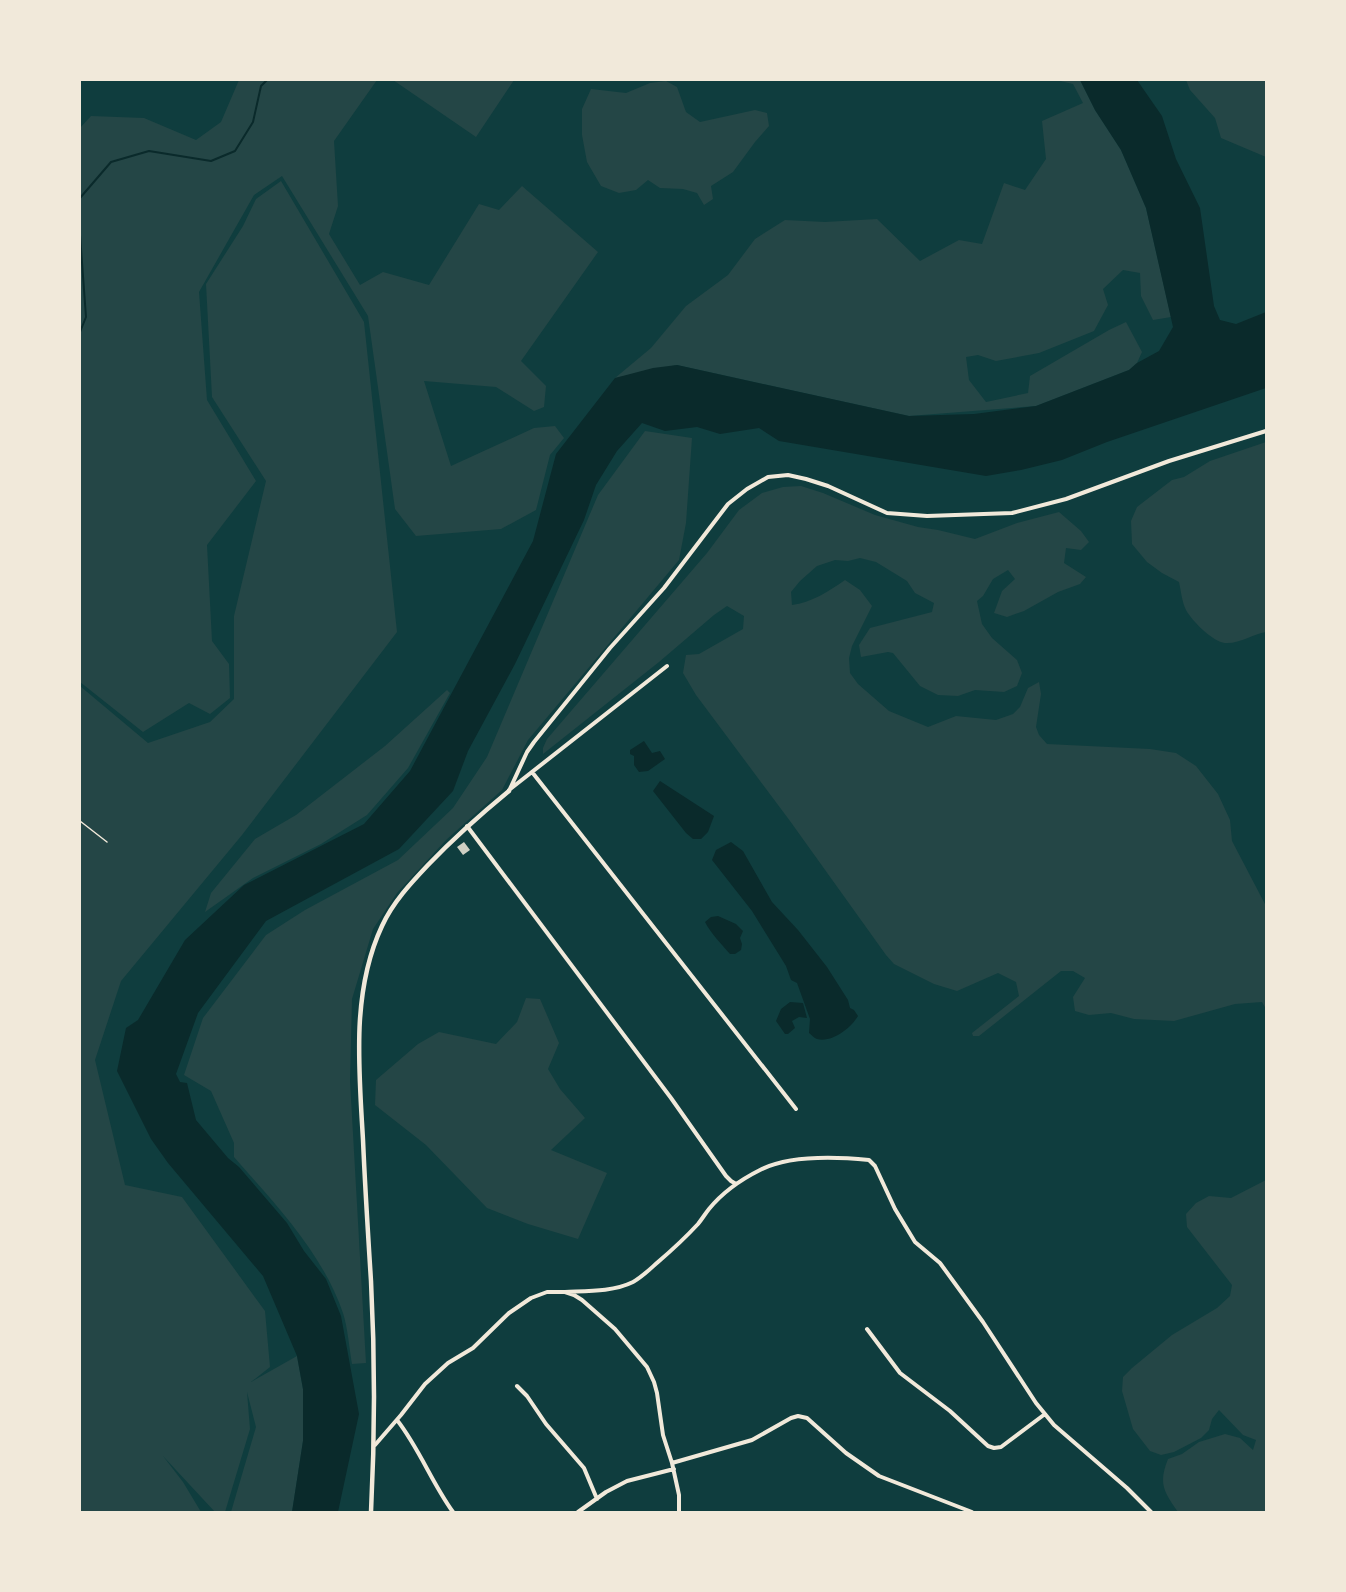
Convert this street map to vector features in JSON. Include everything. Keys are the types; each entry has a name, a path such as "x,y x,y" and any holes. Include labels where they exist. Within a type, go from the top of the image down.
{"street":[{"path":"509,791 534,742 610,648 664,588 728,504 747,489 768,477 788,475 806,479 828,486 887,513 927,516 1012,513 1066,499 1169,461 1266,431"},
{"path":"371,1512 375,1444 371,1285 359,1074 361,1002 372,952 392,908 416,878 467,826 668,666"},
{"path":"532,772 796,1108"},
{"path":"467,826 726,1176 736,1184"},
{"path":"375,1444 397,1420 424,1384 448,1363 472,1348 509,1313 531,1298 547,1292 609,1288 633,1282 667,1255 710,1208 736,1184 762,1168 788,1162 837,1157 869,1160 875,1166 895,1209 915,1242 940,1263 1036,1403 1054,1425 1127,1488 1151,1512"},
{"path":"565,1292 574,1294 615,1329 647,1367 654,1382 663,1435 674,1469 679,1495 679,1512"},
{"path":"867,1329 900,1373 950,1411 988,1446 1001,1447 1045,1414"},
{"path":"517,1386 584,1468 597,1499"},
{"path":"672,1463 752,1440 798,1416 807,1418 846,1453 879,1476 972,1512"},
{"path":"397,1420 410,1436 440,1493 453,1512"},
{"path":"578,1512 606,1492 627,1481 674,1469"}],"path":[{"path":"80,821 107,842"}],"shaded area":[{"path":"239,80 377,80 334,141 338,206 329,234 360,285 383,272 429,285 479,204 499,210 522,186 598,252 521,361 546,386 544,407 534,411 496,387 424,381 451,466 534,428 555,426 564,438 550,455 536,510 501,529 416,536 395,509 368,316 282,176 254,195 199,292 207,400 256,481 207,545 212,641 229,664 230,698 210,714 189,703 143,732 80,682 80,128 91,116 144,118 196,140 221,122"},
{"path":"393,80 514,80 476,137"},
{"path":"1056,80 1080,80 1095,110 1121,150 1146,208 1171,317 1153,320 1141,296 1140,273 1123,270 1103,289 1108,305 1094,331 1039,353 996,361 978,355 966,357 969,380 986,402 1028,393 1030,376 1126,322 1142,352 1137,363 1129,370 1036,406 909,416 677,365 615,378 651,348 686,306 728,275 755,239 785,220 825,222 877,219 920,261 959,240 982,244 1004,183 1025,190 1046,159 1042,121 1083,103 1073,84"},
{"path":"1080,80 1137,80 1162,116 1176,159 1200,208 1214,306 1220,320 1236,324 1266,312 1266,388 1107,442 1062,460 986,476 779,441 759,428 720,434 697,427 665,431 642,423 617,451 596,485 584,520 515,664 468,751 453,791 399,849 266,921 198,1013 176,1074 180,1082 187,1083 196,1120 287,1223 304,1251 326,1279 341,1316 359,1414 338,1512 292,1512 303,1441 303,1389 297,1356 263,1276 168,1163 151,1139 117,1071 126,1028 138,1020 185,940 244,885 364,824 410,771 533,541 556,454 615,378 653,368 677,365 909,416 974,414 1036,406 1129,370 1159,351 1173,327 1146,208 1121,150 1095,110"},
{"path":"1186,80 1266,80 1266,157 1221,138 1215,118 1190,90"},
{"path":"666,81 677,87 686,112 700,122 755,110 767,113 769,126 733,172 711,186 713,199 704,205 697,193 683,189 660,188 648,180 636,190 619,193 601,186 587,162 582,135 582,109 591,89 626,93 650,83"},
{"path":"281,181 364,322 397,632 242,835 121,981 95,1060 125,1185 182,1197 265,1311 270,1367 251,1382 297,1356 303,1389 303,1441 292,1512 231,1512 256,1427 247,1392 250,1429 225,1512 215,1512 163,1456 183,1482 201,1512 80,1512 80,686 148,743 210,722 234,699 234,616 266,481 212,397 206,284 243,226 256,199"},
{"path":"645,431 692,438 686,523 679,560 528,740 502,790 446,840 397,893 373,929 352,999 350,1081 366,1363 352,1364 343,1313 323,1270 296,1230 234,1157 234,1143 211,1091 184,1075 203,1018 266,935 305,910 398,860 453,808 487,757 598,495"},
{"path":"1266,442 1266,632 1236,642 1220,642 1209,635 1189,615 1179,582 1147,562 1132,544 1131,521 1137,507 1172,480 1184,477 1210,461"},
{"path":"801,486 875,515 975,539 1017,523 1059,512 1081,531 1089,542 1081,550 1066,548 1064,563 1086,577 1080,584 1007,617 994,613 1002,591 1015,579 1008,570 993,579 983,596 977,601 982,624 992,638 1017,660 1022,673 1017,686 1004,692 975,690 958,696 938,695 920,686 893,653 861,657 859,645 870,628 932,612 934,603 915,593 907,581 876,562 860,558 848,561 835,560 817,566 791,592 792,605 813,599 845,580 860,590 872,606 852,646 849,658 850,673 858,684 889,711 928,727 956,716 996,720 1013,714 1020,707 1028,688 1039,682 1041,694 1036,727 1039,735 1047,744 1150,749 1176,753 1196,766 1218,794 1230,820 1232,841 1266,906 1266,1009 1262,1002 1235,1004 1174,1021 1134,1019 1111,1013 1089,1015 1075,1011 1073,997 1085,978 1073,971 1061,971 979,1036 973,1036 972,1033 1019,996 1016,982 998,973 957,991 934,984 894,964 696,695 683,673 686,655 699,654 743,629 744,616 727,606 543,754 547,739 707,553 739,510 762,493 783,487"},
{"path":"447,690 450,693 408,768 367,815 321,844 253,878 205,912 211,893 255,839 296,815 385,746"},
{"path":"644,741 652,753 660,751 665,759 648,771 639,772 634,765 634,756 630,754 630,750"},
{"path":"660,781 714,816 708,832 701,839 693,839 686,833 653,791"},
{"path":"731,842 743,851 772,902 827,967 848,1000 850,1008 858,1016 851,1025 835,1037 816,1039 809,1033 810,1019 797,983 791,980 786,966 752,911 712,860 716,850"},
{"path":"718,916 736,924 743,931 740,938 741,950 735,954 730,954 705,922 711,917"},
{"path":"526,998 540,999 559,1043 548,1069 560,1089 585,1118 551,1150 607,1173 578,1239 528,1224 487,1208 426,1145 375,1105 376,1080 418,1044 439,1032 496,1044 517,1022"},
{"path":"790,1002 803,1003 807,1018 799,1017 792,1021 795,1028 785,1034 776,1021 781,1009"},
{"path":"1266,1180 1266,1512 1178,1512 1164,1487 1163,1475 1168,1459 1182,1454 1199,1442 1225,1434 1240,1438 1253,1450 1256,1440 1243,1435 1219,1410 1212,1419 1209,1430 1201,1438 1174,1452 1161,1455 1150,1451 1133,1429 1122,1391 1123,1377 1172,1335 1217,1308 1230,1296 1232,1285 1187,1227 1186,1214 1196,1203 1209,1196 1231,1198"}],"building":[{"path":"464,842 470,850 463,855 457,847"}],"waterway":[{"path":"80,198 111,162 149,151 211,161 235,151 253,122 261,86 267,80"},
{"path":"80,235 86,317 80,332"}]}
